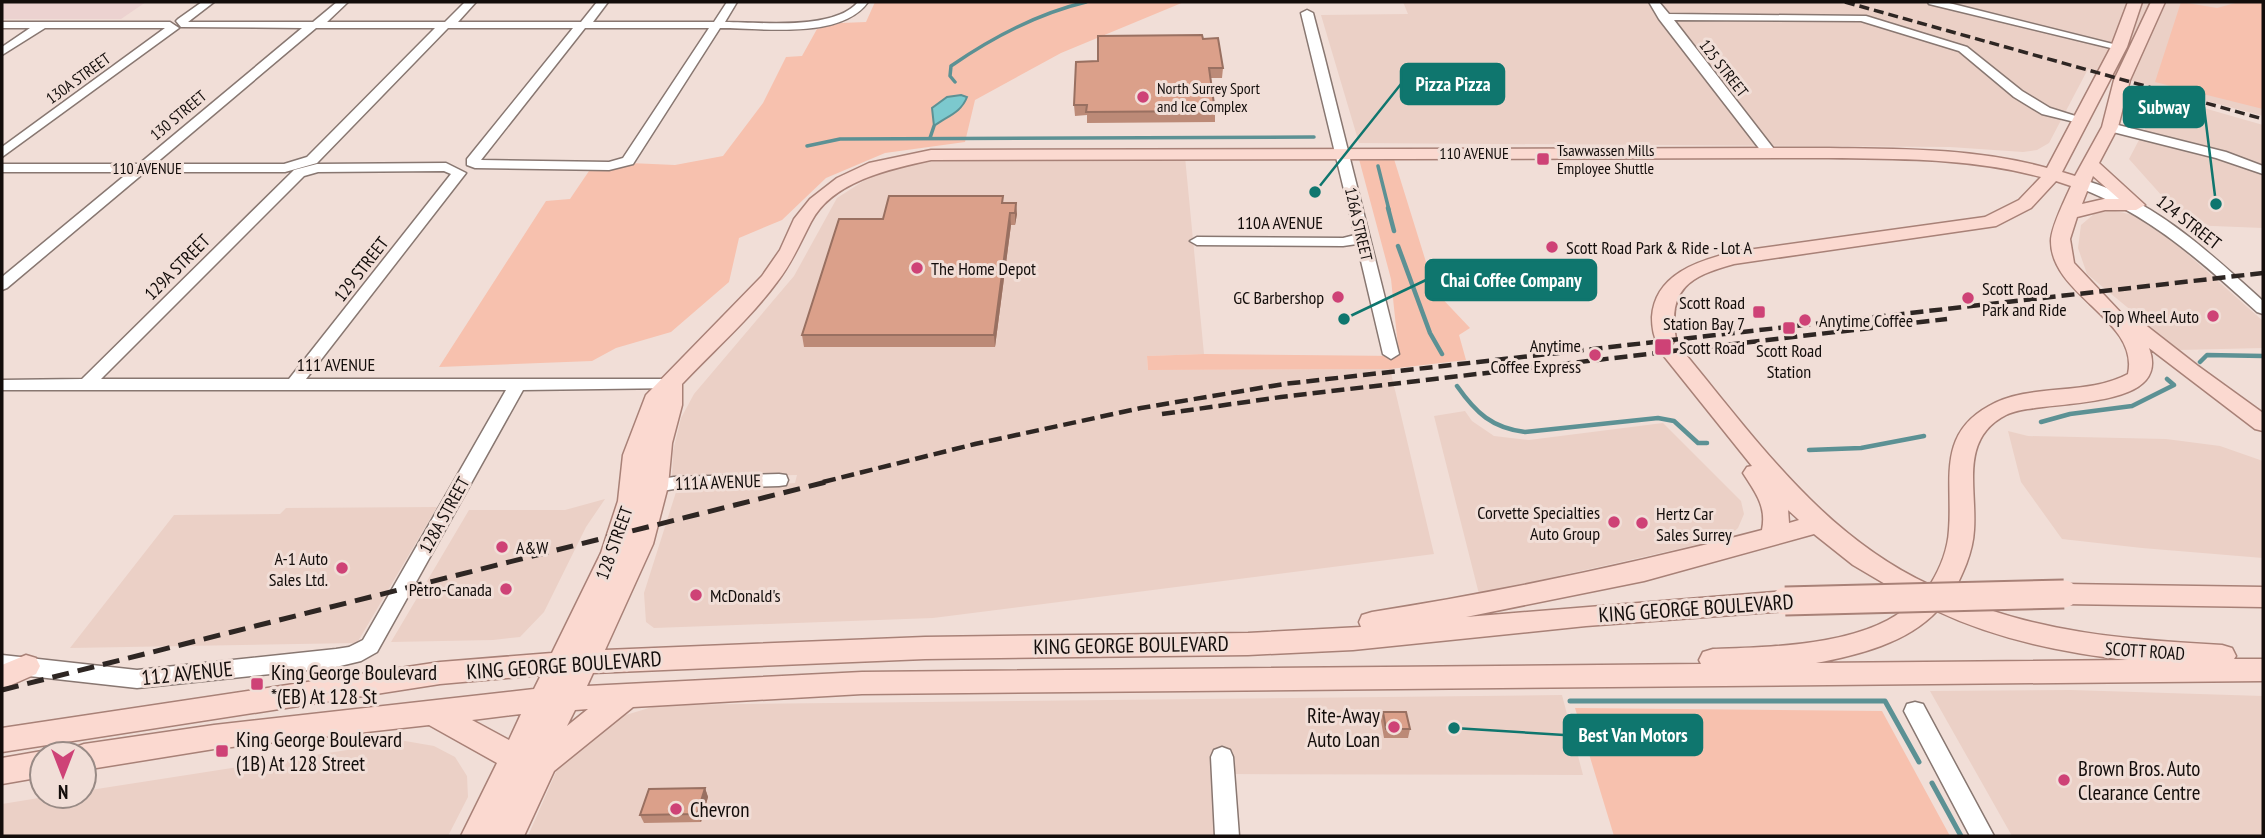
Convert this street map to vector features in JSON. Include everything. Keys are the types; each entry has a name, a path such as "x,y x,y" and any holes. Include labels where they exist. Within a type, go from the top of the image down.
{"main road":[{"path":"1290,677 1452,666 1733,660 1810,654 1871,638 1905,621 1933,598 1952,570 1962,536 1960,468 1965,445 1981,421 2019,404 2109,393 2138,378 2141,365 2139,350 2128,332 2069,272 2060,253 2060,239 2080,183 2110,127 2122,80 2158,2"},
{"path":"1773,536 1778,520 1774,501 1682,375 1661,315 1667,295 1680,280 1698,269 1733,258 1989,222 2019,209 2033,200 2052,174 2119,47 2131,3"},
{"name":"110 AVENUE","path":"894,161 931,155 1770,153 1991,160 2080,183"},
{"path":"1991,160 2061,155"},
{"path":"1991,160 2015,179 2033,200"},
{"name":"128 STREET","path":"573,662 624,527 635,454 654,400 769,280 790,250 803,219 817,203 843,182 894,161"},
{"path":"2090,164 2136,205"},
{"path":"2069,214 2105,204 2136,205"},
{"path":"2079,282 2190,372 2263,424"},
{"name":"SCOTT ROAD","path":"1673,352 1768,469 1818,524 1864,559 1933,598 2006,627 2064,642 2147,652 2263,659"},
{"name":"128 STREET","path":"508,836 530,760 545,744 554,699 640,544 656,486 660,443 671,405 671,384"},
{"path":"1248,644 1311,630 1417,617 1598,581 1818,524"},
{"name":"KING GEORGE BOULEVARD","path":"2,740 440,673 573,662 925,648 1248,644 1353,639 1586,616 1785,601 2064,594 2263,597"},
{"name":"KING GEORGE BOULEVARD","path":"98,755 214,737 554,699 862,683 2263,670"},
{"path":"477,836 530,760 627,695"},
{"path":"431,712 530,760"},
{"path":"2,771 28,766"}],"street":[{"name":"130A STREET","path":"2,153 209,2"},
{"name":"130 STREET","path":"2,285 343,2"},
{"name":"129A STREET","path":"86,385 294,171 312,160 471,2"},
{"path":"603,2 472,162 484,165 609,166 628,161 732,2"},
{"path":"2,24 807,24 834,20 856,11 863,2"},
{"name":"125 STREET","path":"1654,2 1770,153"},
{"path":"1933,2 2119,47"},
{"name":"126A STREET","path":"1307,13 1344,153 1391,354"},
{"path":"1663,17 1862,18 1963,49 2018,94 2046,111 2079,119"},
{"path":"2,52 43,25"},
{"path":"2110,127 2221,155 2263,170"},
{"name":"110 AVENUE","path":"2,168 294,171 317,168 446,167 460,173 458,177"},
{"name":"129 STREET","path":"293,385 458,177"},
{"name":"124 STREET","path":"2080,183 2136,205 2184,239 2263,309"},
{"name":"110A AVENUE","path":"1197,241 1343,242 1362,238"},
{"name":"111 AVENUE","path":"2,385 671,384"},
{"name":"128A STREET","path":"370,646 517,385"},
{"name":"111A AVENUE","path":"656,486 674,483 779,480"},
{"name":"112 AVENUE","path":"10,669 137,679 336,658 353,655 370,646"},
{"path":"1915,711 1982,836"},
{"path":"1222,757 1227,836"}],"shaded area":[{"path":"2,2 146,2 121,19 2,19"},
{"path":"875,2 1184,2 1061,53 975,100 965,142 885,153 826,178 782,220 739,238 729,282 671,332 616,348 592,361 439,367 546,201 570,199 589,171 630,163 675,165 723,156 763,103 786,57 802,56 817,29 841,23 866,22"},
{"path":"1403,2 2263,2 2263,116 2088,69 2049,143 2037,150 2023,152 1950,147 1359,143 1321,15 1408,14"},
{"path":"2181,2 2217,8 2239,2 2263,2 2263,109 2155,82"},
{"path":"2162,96 2263,125 2263,228 2188,225 2129,159"},
{"path":"1185,157 1204,354 1147,356 1148,370 1390,369 1434,554 933,618 654,628 646,622 644,593 676,492 795,483 797,475 672,478 673,451 681,418 694,394 794,276 837,198 876,173 908,163 945,158"},
{"path":"1359,159 1394,159 1435,291 1470,328 1459,335 1466,360 1390,369 1148,370 1147,356 1399,356 1391,279"},
{"path":"2111,210 2133,215 2158,228 2263,321 2263,348 2179,350 2087,274 2078,248 2081,225 2094,214"},
{"path":"1465,411 1472,421 1494,436 1529,440 1663,423 1741,501 1744,514 1738,528 1727,538 1479,594 1434,416"},
{"path":"2008,431 2028,436 2166,439 2220,446 2263,461 2263,558 2062,539 2021,482"},
{"path":"605,499 586,527 544,612 520,637 391,642 469,510 565,510"},
{"path":"437,507 357,643 70,648 174,515 280,514 286,508"},
{"path":"2071,690 2263,696 2263,836 2012,836 1930,691"},
{"path":"1562,695 1583,775 1224,774 1227,836 528,836 566,749 609,720 659,705"},
{"path":"1575,708 1882,711 1950,836 1614,836"},
{"path":"405,741 434,746 455,757 467,776 468,797 448,836 2,836 2,804 28,800 28,810 98,810 98,789"}],"water":[{"path":"947,97 967,97 961,107 934,126 932,108"}],"building":[{"name":"North Surrey Sport and Ice Complex","path":"1202,35 1203,39 1218,38 1223,68 1209,68 1215,111 1086,112 1087,105 1074,105 1076,62 1098,61 1098,36"},
{"name":"The Home Depot","path":"889,196 1003,196 1002,203 1016,203 1015,213 1010,213 994,335 802,335 839,219 883,219"},
{"path":"1383,712 1406,712 1410,729 1386,729"},
{"path":"705,788 697,814 640,815 649,789"}],"waterway":[{"path":"955,82 950,76 951,66 983,45 1032,20 1086,2"},
{"path":"930,138 934,126"},
{"path":"807,146 840,139 1314,137"},
{"path":"1378,166 1389,210"},
{"path":"1388,208 1394,231"},
{"path":"1398,246 1430,333 1442,354"},
{"path":"2200,362 2207,355 2263,356"},
{"path":"2041,422 2070,414 2132,406 2174,385 2167,379"},
{"path":"1457,386 1486,418 1513,430 1525,432 1658,418 1674,421 1698,443 1707,443"},
{"path":"1809,450 1861,448 1924,436"},
{"path":"1570,701 1885,701 1919,762"},
{"path":"1932,783 1961,836"}],"railway":[{"path":"1845,2 2263,119"},
{"path":"823,482 975,444 1141,408 1284,384 2263,273"},
{"path":"1162,414 1281,397 1947,319"},
{"path":"2,690 830,481"}],"place":[{"name":"North Surrey Sport and Ice Complex","path":"1143,97"},
{"name":"Tsawwassen Mills Employee Shuttle","path":"1543,159"},
{"name":"Pizza Pizza","path":"1315,192"},
{"name":"Subway","path":"2216,204"},
{"name":"Scott Road Park & Ride - Lot A","path":"1552,247"},
{"name":"The Home Depot","path":"917,268"},
{"name":"GC Barbershop","path":"1338,297"},
{"name":"Scott Road Park and Ride","path":"1968,298"},
{"name":"Scott Road Station Bay 7","path":"1759,312"},
{"name":"Top Wheel Auto","path":"2213,316"},
{"name":"Chai Coffee Company","path":"1344,319"},
{"name":"Anytime Coffee","path":"1805,320"},
{"name":"Scott Road Station","path":"1789,328"},
{"name":"Scott Road","path":"1663,347"},
{"name":"Anytime Coffee Express","path":"1595,355"},
{"name":"Corvette Specialties Auto Group","path":"1614,522"},
{"name":"Hertz Car Sales Surrey","path":"1642,523"},
{"name":"A&W","path":"502,547"},
{"name":"A-1 Auto Sales Ltd.","path":"342,568"},
{"name":"Petro-Canada","path":"506,589"},
{"name":"McDonald's","path":"696,595"},
{"name":"King George Boulevard *(EB) At 128 St","path":"257,684"},
{"name":"Rite-Away Auto Loan","path":"1394,727"},
{"name":"Best Van Motors","path":"1454,728"},
{"name":"King George Boulevard (1B) At 128 Street","path":"222,751"},
{"name":"Brown Bros. Auto Clearance Centre","path":"2064,780"},
{"name":"Chevron","path":"676,809"}]}
